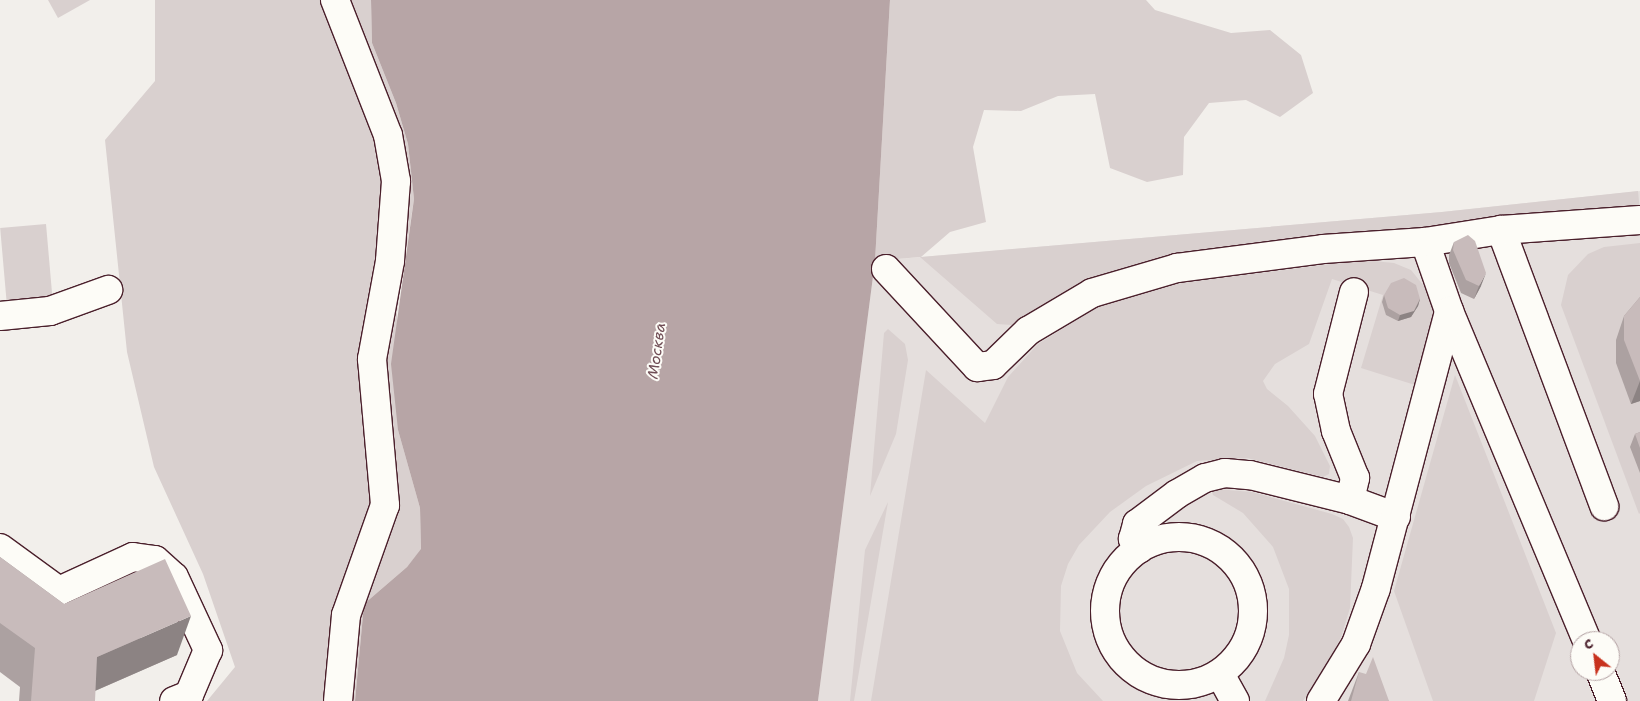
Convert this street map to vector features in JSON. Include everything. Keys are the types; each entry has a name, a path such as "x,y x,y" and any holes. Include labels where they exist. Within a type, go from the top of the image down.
{"street":[{"path":"335,0 388,135 396,181 390,260 372,359 385,505 346,615 338,701"},
{"path":"886,269 977,367 993,365 1028,331 1058,310 1092,294 1139,278 1177,268 1323,249 1425,242 1501,230 1640,220"},
{"path":"1501,230 1604,506"},
{"path":"1425,242 1449,311 1583,631"},
{"path":"0,316 50,311 108,290"},
{"path":"1350,500 1355,478 1336,431 1328,394 1354,292"},
{"path":"1321,701 1356,644 1396,517 1449,311"},
{"path":"1140,549 1133,539 1137,524 1191,486 1206,478 1225,473 1250,475 1350,500 1396,517"},
{"path":"1167,538 1196,539 1222,550 1242,571 1253,599 1252,627 1240,654 1220,674 1191,685 1163,684 1137,673 1116,652 1106,624 1106,595 1118,569 1140,549 1167,538"},
{"path":"0,548 59,591 133,557 155,560 174,577 208,650 189,694 174,701"},
{"path":"1220,674 1235,701"},
{"path":"1604,681 1612,701"}],"shaded area":[{"path":"48,0 90,0 58,18"},
{"path":"155,0 371,0 372,43 396,103 408,144 414,199 397,312 398,430 420,508 421,550 407,567 364,604 355,701 207,701 235,667 203,574 154,467 127,352 105,140 155,81"},
{"path":"890,0 1146,0 1155,10 1231,33 1270,30 1301,55 1313,93 1280,117 1246,100 1209,103 1184,137 1183,175 1147,182 1110,168 1095,94 1058,96 1021,111 984,110 973,147 986,222 950,232 921,257 1442,212 1638,191 1640,212 1448,225 1361,235 1012,325 997,324 920,257 875,261"},
{"path":"1640,191 1640,701 818,701 875,261 1442,212"},
{"path":"46,224 52,297 7,301 0,228"},
{"path":"1640,243 1639,514 1561,305 1568,275 1588,254 1604,247"},
{"path":"1362,260 1394,263 1411,270 1432,296 1436,312 1415,385 1361,368 1383,295 1332,279 1309,344 1275,364 1263,381 1267,389 1288,406 1315,436 1330,466 1329,474 1323,477 1247,458 1197,461 1146,486 1110,512 1079,545 1068,564 1061,586 1060,631 1077,673 1103,701 871,701 926,370 985,423 1008,377 1038,344 1098,307 1181,283"},
{"path":"888,329 905,344 908,360 896,434 870,496 884,333"},
{"path":"1455,375 1556,633 1534,701 1433,701 1394,591"},
{"path":"1216,489 1252,492 1332,514 1343,519 1349,527 1353,538 1350,608 1341,637 1326,667 1303,701 1265,701 1284,658 1289,635 1289,589 1273,547 1243,513 1213,495 1212,492"},
{"path":"888,502 854,701 850,701 865,550"}],"water":[{"name":"Москва","path":"371,0 890,0 875,261 818,701 355,701 364,604 407,567 421,549 420,508 398,430 391,364 414,199 408,144 396,103 372,43"}],"building":[{"path":"1468,235 1475,241 1486,273 1479,286 1466,280 1453,250 1454,242"},
{"path":"1404,278 1416,285 1420,299 1414,311 1400,315 1388,308 1384,295 1391,283"},
{"path":"1640,297 1640,381 1624,340 1624,316"},
{"path":"1640,432 1640,448 1635,434"},
{"path":"0,557 64,604 165,559 191,616 97,657 95,701 31,701 35,648 0,623"},
{"path":"1373,657 1389,701 1351,701 1359,672 1366,674"}]}
